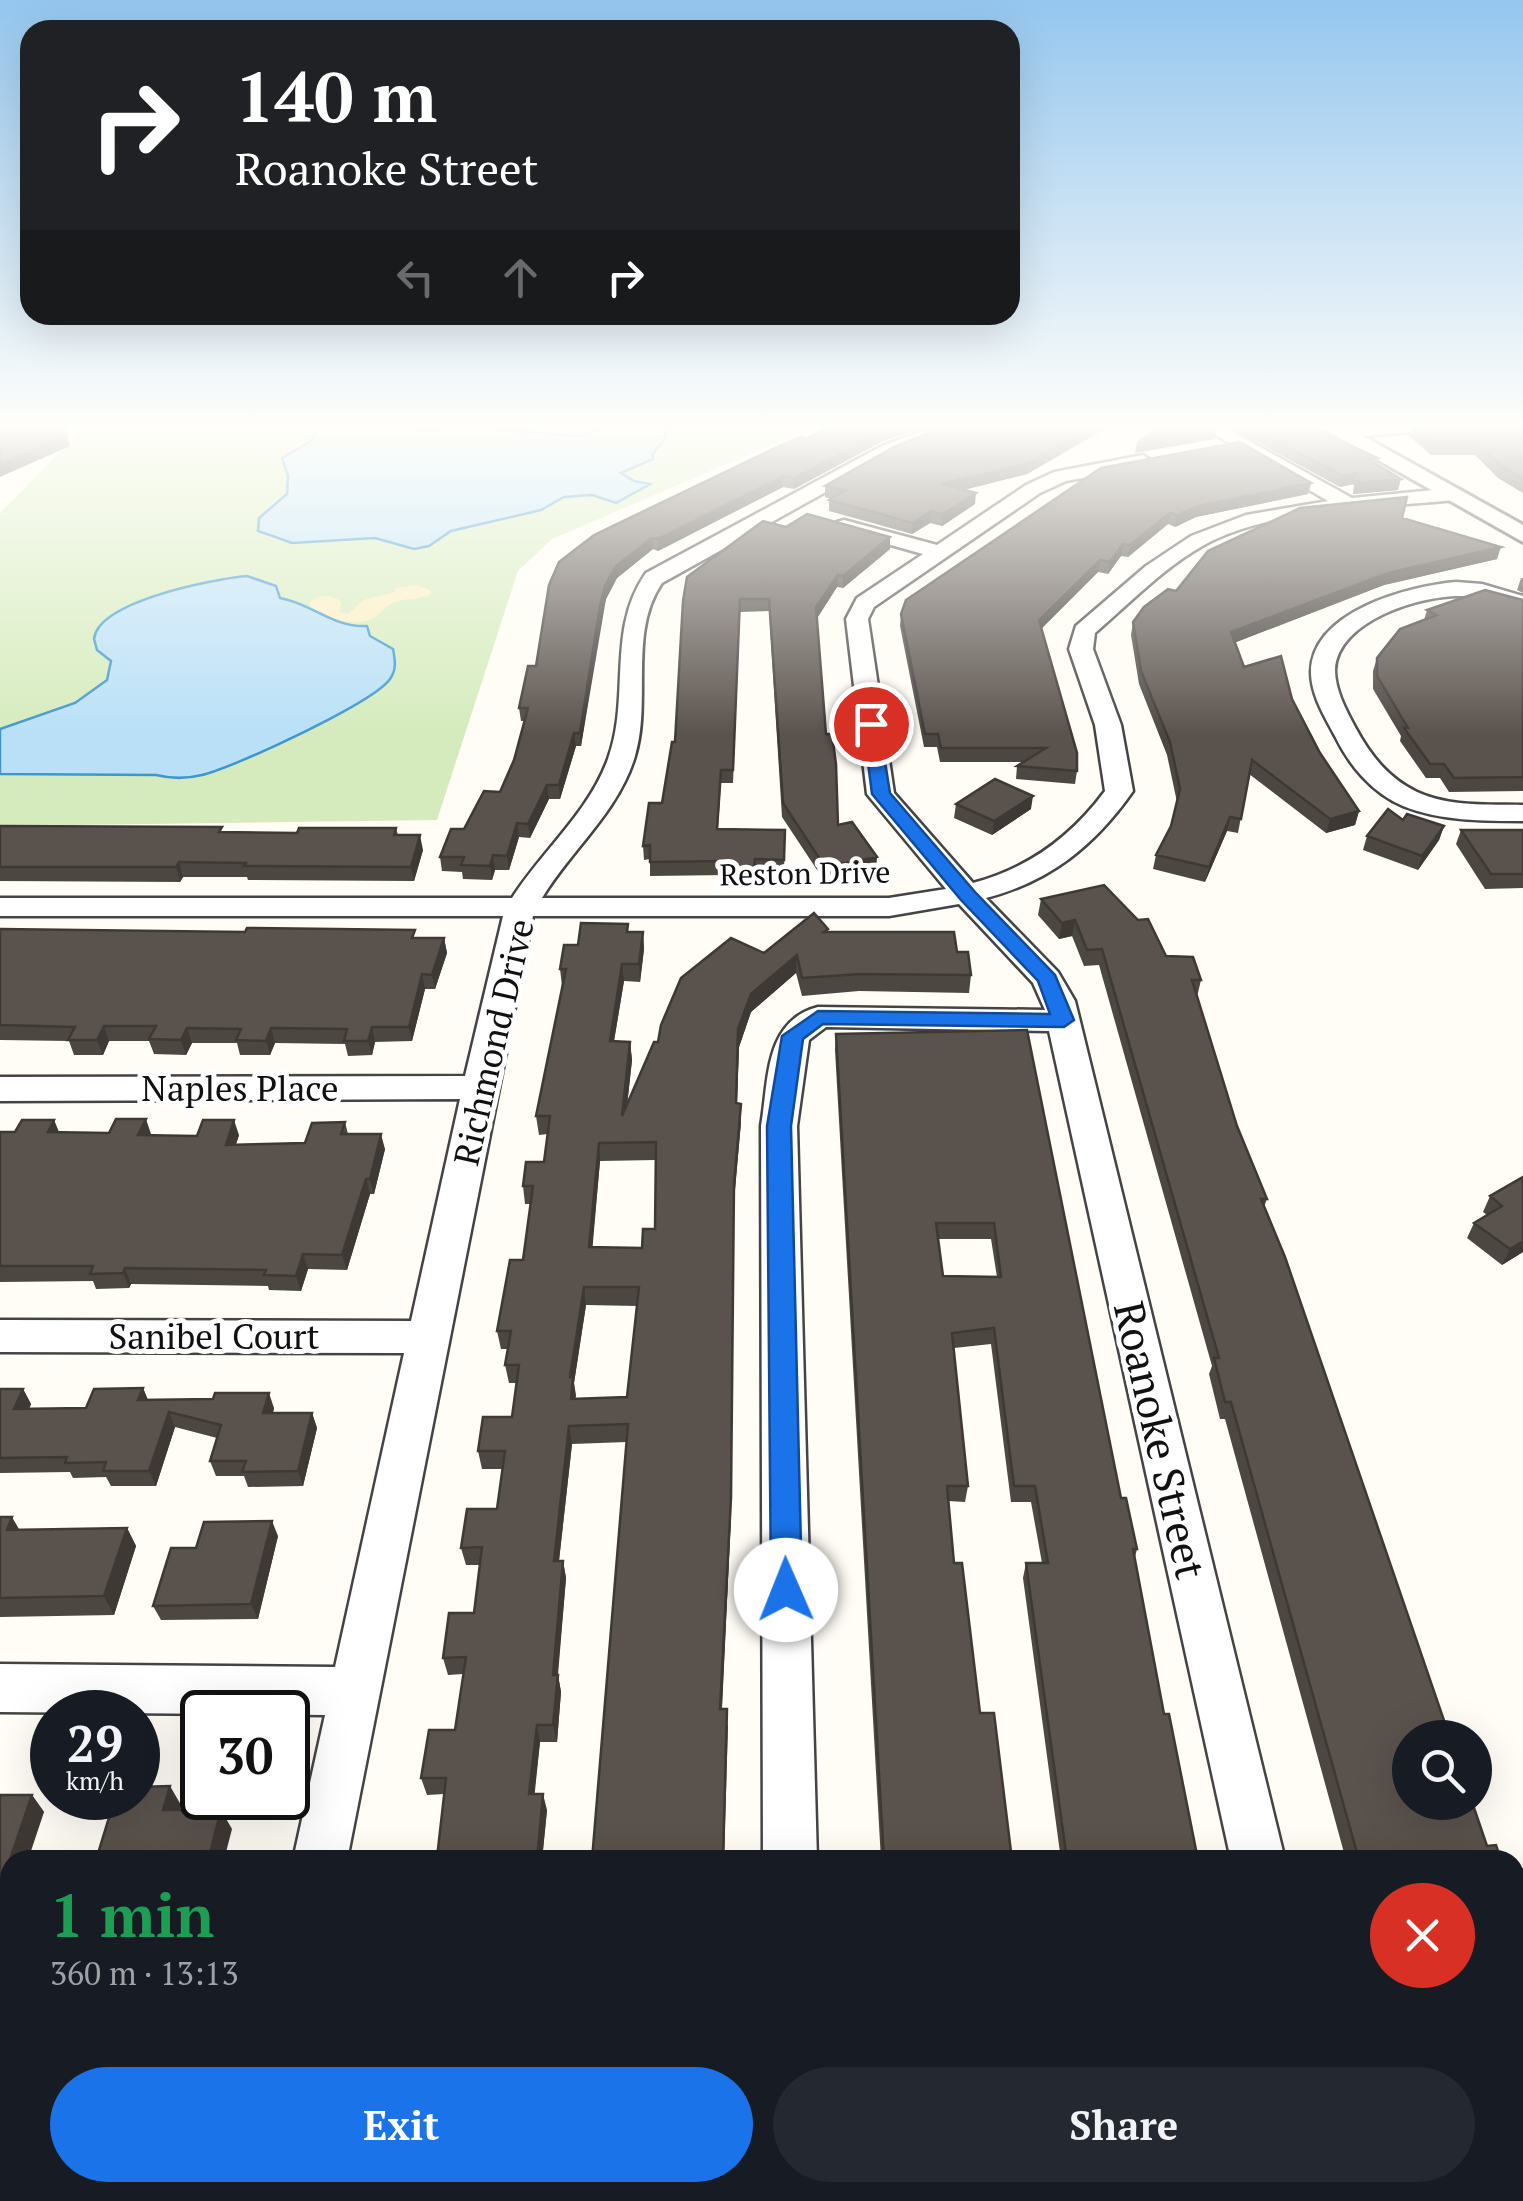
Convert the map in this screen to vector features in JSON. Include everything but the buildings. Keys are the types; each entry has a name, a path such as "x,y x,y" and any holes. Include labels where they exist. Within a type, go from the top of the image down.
{"street":[{"name":"Richmond Drive","path":"322,1850 508,950 522,907 604,798 628,738 636,612 645,588 654,578 742,530"},
{"path":"859,530 940,552"},
{"name":"Roanoke Street","path":"973,530 865,603 857,619 881,794 968,896 1047,979 1064,1020 1256,1850"},
{"name":"Reston Drive","path":"0,906 889,906 968,896 1049,865 1107,810 1120,791 1108,725 1082,649 1084,631 1196,541 1219,530"},
{"path":"1523,604 1481,590 1455,588 1405,597 1349,626 1326,658 1324,688 1350,744 1378,781 1402,798 1457,813 1523,813"},
{"path":"790,1850 779,1126 793,1036 818,1017 1064,1020"},
{"name":"Naples Place","path":"0,1090 480,1087"},
{"name":"Sanibel Court","path":"0,1336 429,1337"},
{"path":"0,1688 355,1691"}],"green space":[{"path":"0,530 574,530 552,539 518,571 437,820 0,826"}],"sand":[{"path":"417,585 431,594 395,602 364,621 339,620 309,604 324,596 333,598 341,602 339,612 349,614 363,600"}],"water":[{"path":"457,530 429,546 414,549 375,538 292,543 258,531"},
{"path":"247,576 276,586 280,598 343,623 367,626 370,636 393,649 395,668 390,679 331,718 271,748 202,775 179,778 0,774 0,729 75,703 107,680 111,661 97,650 94,639 100,626 135,603 160,594"}],"route":[{"path":"786,1590 779,1126 793,1036 818,1017 1064,1020 1047,979 968,896 881,794 871,724"}]}
